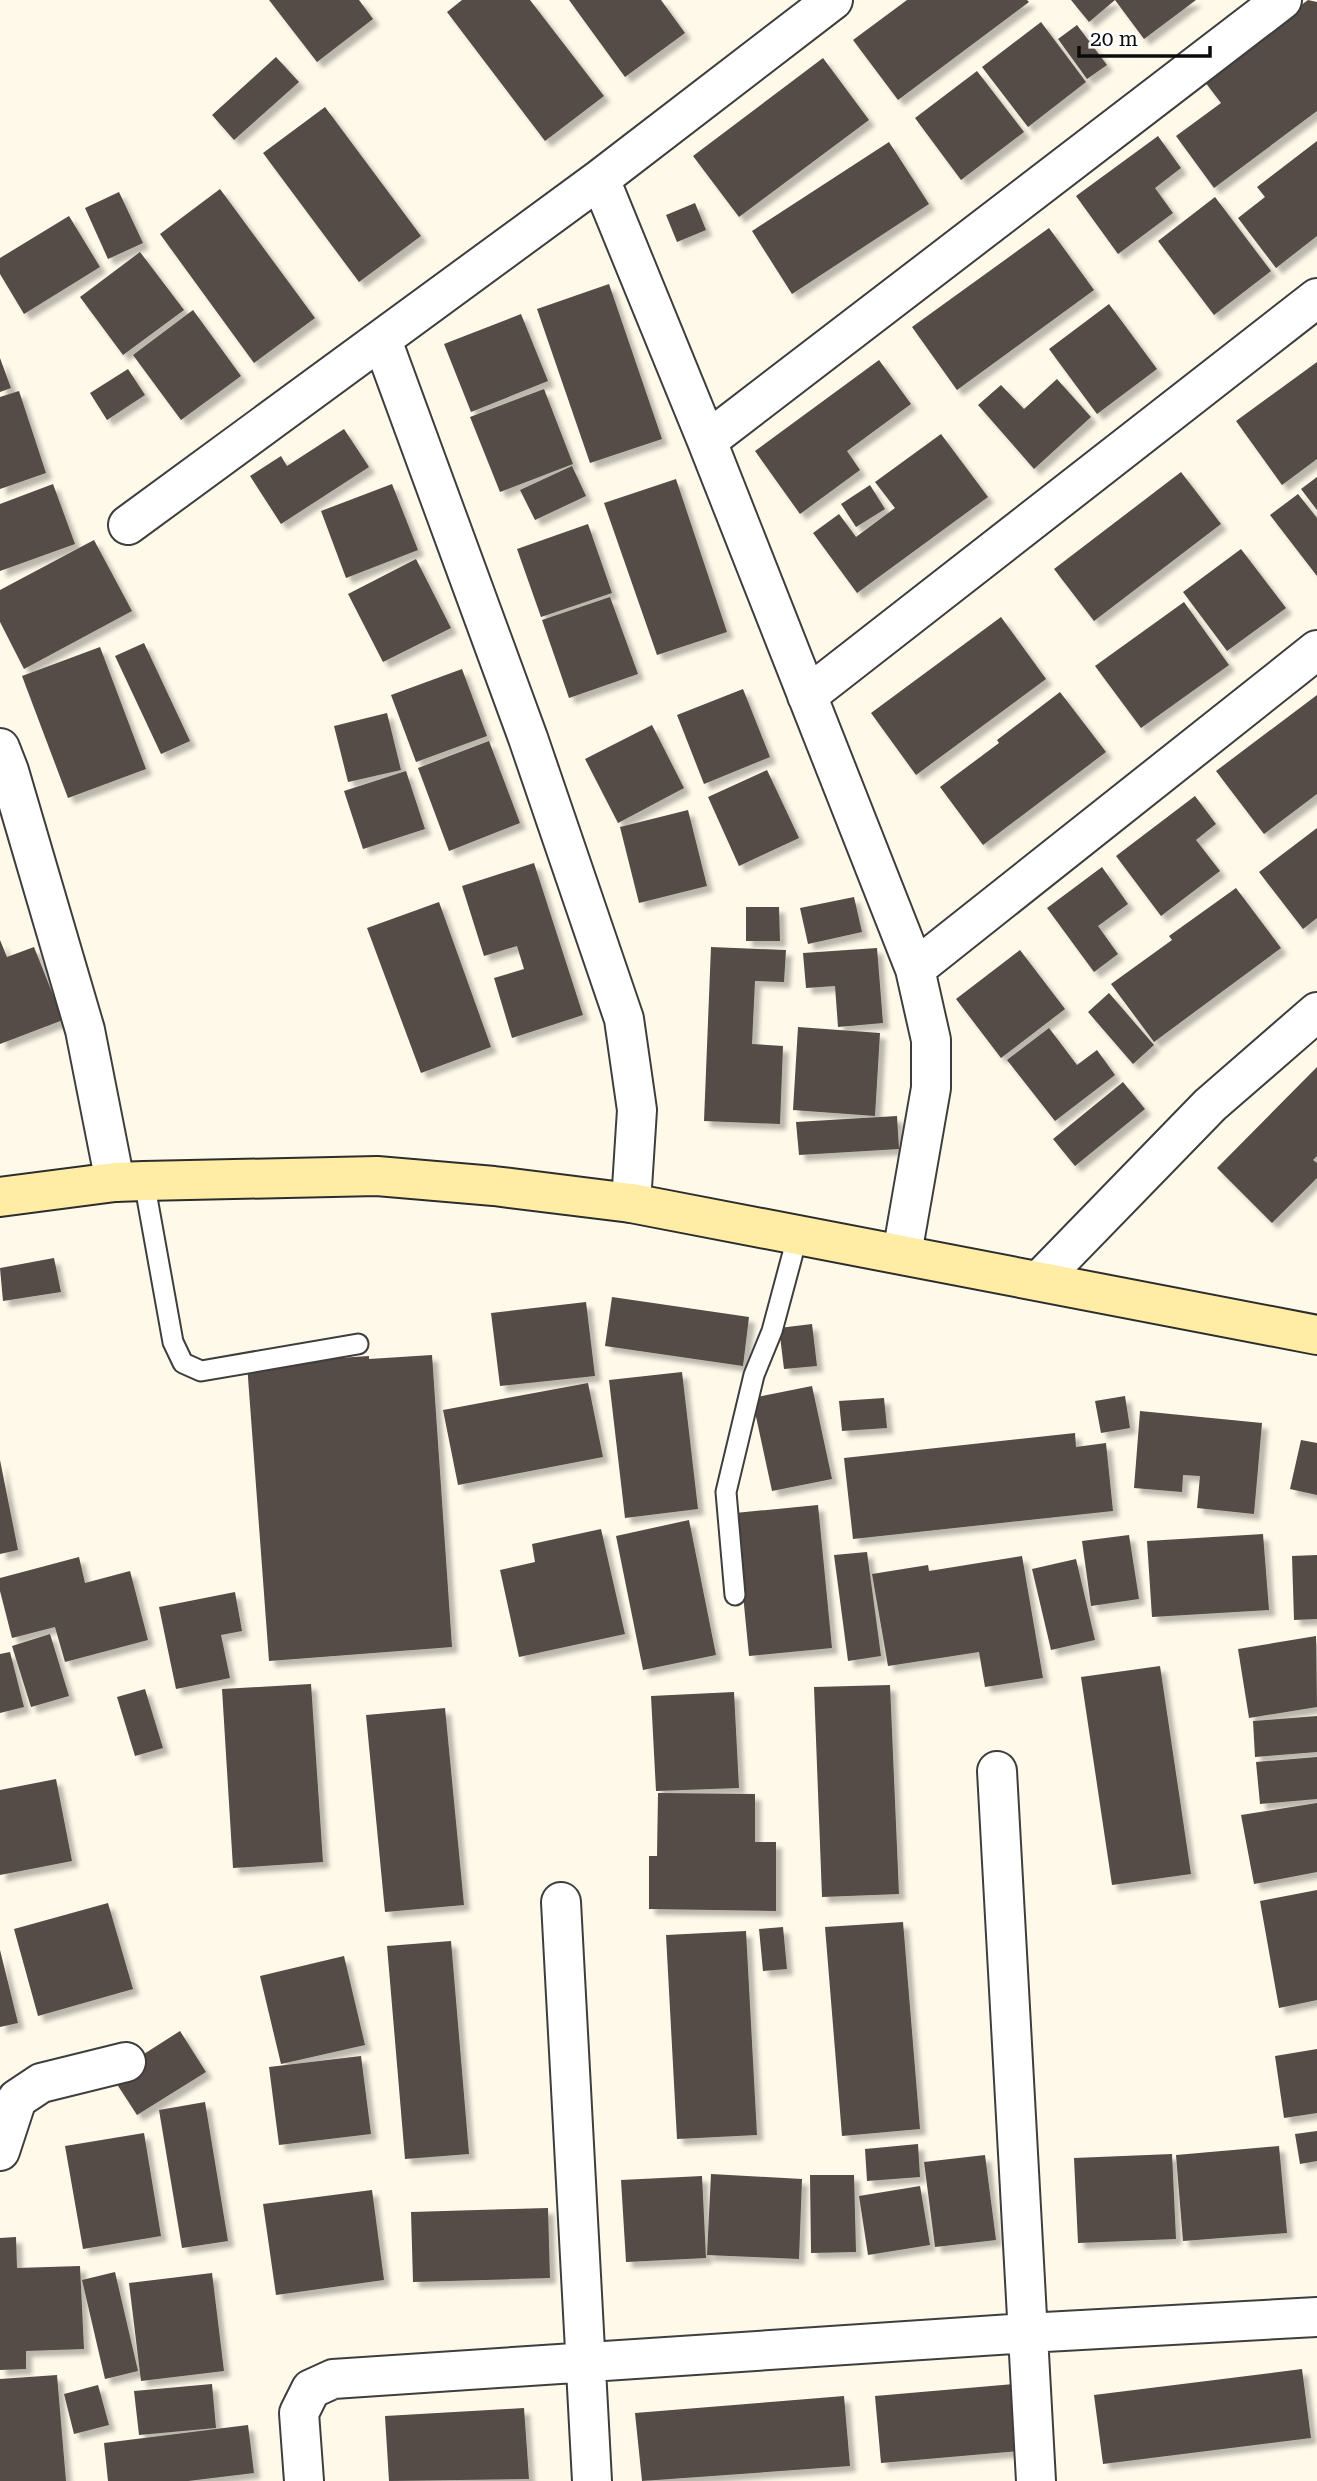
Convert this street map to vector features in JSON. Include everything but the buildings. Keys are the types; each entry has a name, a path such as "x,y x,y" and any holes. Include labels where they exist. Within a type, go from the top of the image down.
{"street":[{"path":"128,525 600,179 833,0"},
{"path":"707,441 1282,0"},
{"path":"600,179 707,441 915,969 931,1040 930,1088 902,1254"},
{"path":"807,696 1317,298"},
{"path":"382,340 528,738 624,1019 637,1110 631,1203"},
{"path":"915,969 1317,650"},
{"path":"0,748 129,1181"},
{"path":"1039,1281 1210,1105 1317,1012"},
{"path":"0,1197 129,1181 377,1177 494,1186 631,1203 1317,1335"},
{"path":"997,1771 1036,2481"},
{"path":"561,1902 592,2481"},
{"path":"0,2151 17,2099 41,2082 126,2063"},
{"path":"304,2481 299,2413 311,2389 332,2379 1027,2333 1317,2317"}],"lane":[{"path":"129,1181 173,1342 183,1363 201,1371 358,1345"},
{"path":"735,1595 726,1493 754,1375 772,1331 798,1234"}]}
